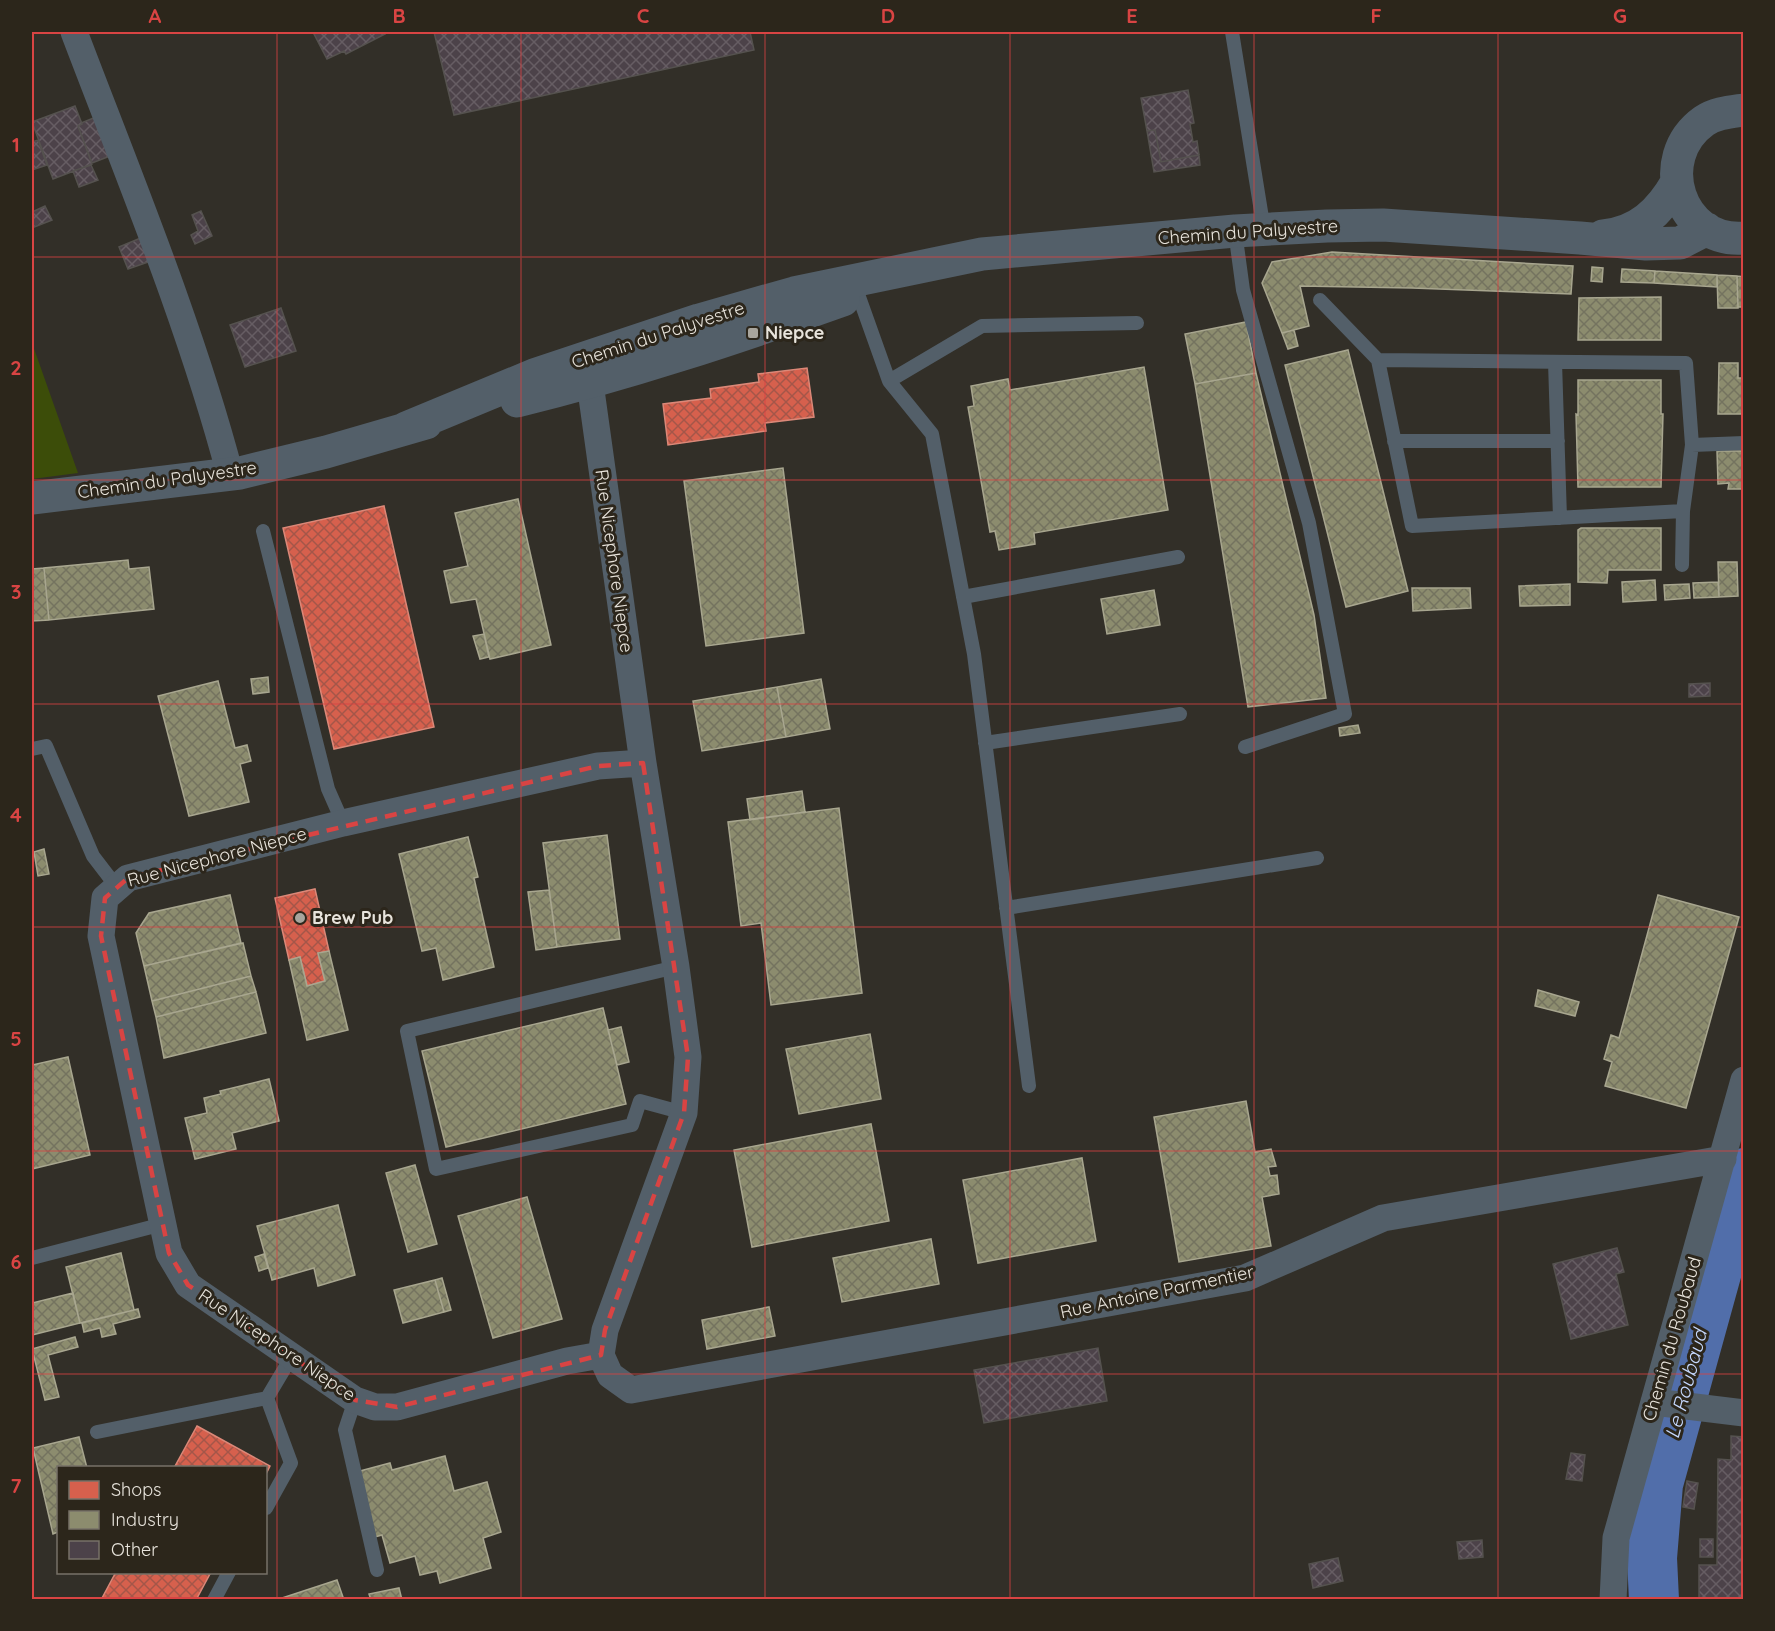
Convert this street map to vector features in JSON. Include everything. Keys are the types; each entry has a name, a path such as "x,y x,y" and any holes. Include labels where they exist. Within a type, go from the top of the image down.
{"street":[{"path":"74,32 177,306 230,474"},
{"path":"1737,107 1705,120 1689,134 1679,152 1676,173 1679,193 1688,212 1707,229 1718,235 1743,238"},
{"name":"Chemin du Palyvestre","path":"1580,238 1617,235 1637,227 1654,215 1677,182"},
{"name":"Chemin du Palyvestre","path":"586,371 699,320 794,293 982,254 1250,230 1383,225 1667,244 1680,243 1707,229"},
{"name":"Chemin du Palyvestre","path":"32,498 230,474 326,452 586,371 753,333 858,294 918,266"},
{"name":"Rue Nicephore Niepce","path":"586,371 688,1057 684,1113 604,1330 601,1355 567,1361 397,1407 375,1407 355,1400 188,1285 169,1253 101,936 105,898 116,886 128,878 343,823 598,766 643,763"},
{"name":"Chemin du Roubaud","path":"1613,1599 1616,1538 1656,1402 1743,1080"},
{"name":"Rue Antoine Parmentier","path":"601,1355 610,1375 631,1390 1245,1278 1383,1218 1723,1159"},
{"path":"1656,1402 1743,1413"}],"lane":[{"path":"1232,32 1250,230 1236,250 1243,290 1309,523 1345,714 1245,747"},
{"path":"858,294 889,381 932,434 974,654 1029,1086"},
{"path":"1320,300 1378,360 1412,526 1683,511"},
{"path":"889,381 982,326 1137,323"},
{"path":"1378,360 1686,363 1692,445 1683,511 1682,565"},
{"path":"1555,362 1560,518"},
{"path":"1394,441 1558,441"},
{"path":"1692,445 1743,443"},
{"path":"263,531 328,789 343,823"},
{"path":"963,597 1178,557"},
{"path":"985,744 1180,714"},
{"path":"32,749 45,746 93,856 116,886"},
{"path":"1006,908 1317,858"},
{"path":"676,967 407,1030 436,1169 632,1125 640,1101 684,1113"},
{"path":"32,1258 163,1224"},
{"path":"97,1432 267,1398 292,1356"},
{"path":"267,1398 291,1463 267,1506"},
{"path":"355,1400 345,1430 377,1570"},
{"path":"214,1599 228,1574"}],"highlighted area":[{"path":"643,763 688,1057 684,1113 605,1330 601,1355 397,1407 355,1400 188,1285 169,1253 101,936 105,898 128,878 598,766"}],"green space":[{"path":"32,343 78,473 32,479"}],"building: Shops":[{"path":"807,368 814,417 765,423 766,431 668,445 663,404 711,398 710,389 759,382 758,374"},
{"path":"384,506 434,727 334,749 283,528"},
{"path":"315,889 329,951 318,953 325,981 307,986 300,957 289,960 275,898"},
{"path":"197,1426 270,1466 267,1472 267,1466 175,1466"},
{"path":"115,1574 210,1574 196,1600 101,1600"}],"building: Industry":[{"path":"1332,252 1573,266 1571,294 1300,286 1309,326 1282,333 1262,283 1272,262"},
{"path":"1592,267 1603,268 1602,282 1591,281"},
{"path":"1622,269 1655,271 1654,283 1621,282"},
{"path":"1655,271 1717,275 1717,287 1654,283"},
{"path":"1717,275 1737,276 1738,308 1718,308"},
{"path":"1737,276 1744,277 1744,307 1738,307"},
{"path":"1661,297 1661,340 1578,340 1579,298"},
{"path":"1246,322 1256,373 1195,384 1185,334"},
{"path":"1294,330 1298,346 1288,349 1282,333"},
{"path":"1348,350 1408,591 1346,607 1285,365"},
{"path":"1719,363 1738,363 1738,378 1744,378 1744,414 1718,414"},
{"path":"1144,367 1168,510 1034,533 1035,544 999,550 995,531 990,532 968,407 974,406 971,386 1008,379 1010,390"},
{"path":"1256,373 1314,615 1326,698 1248,707 1195,384"},
{"path":"1578,380 1661,380 1661,414 1663,414 1661,487 1578,487 1576,414 1578,415"},
{"path":"1717,451 1744,451 1744,489 1728,489 1729,483 1718,484"},
{"path":"783,468 804,633 706,646 684,481"},
{"path":"518,499 551,645 490,659 476,599 451,603 444,571 468,566 455,513"},
{"path":"1581,528 1661,528 1661,570 1608,570 1607,583 1578,582 1578,530"},
{"path":"128,560 129,569 149,567 154,609 49,620 44,568"},
{"path":"1718,562 1737,562 1738,596 1719,597"},
{"path":"44,568 49,620 32,621 32,569"},
{"path":"1655,580 1656,600 1623,602 1622,582"},
{"path":"1718,582 1719,597 1694,598 1693,583"},
{"path":"1570,584 1570,605 1520,606 1519,586"},
{"path":"1689,584 1690,598 1665,600 1664,585"},
{"path":"1412,588 1470,588 1471,608 1413,611"},
{"path":"1154,590 1160,625 1107,634 1101,599"},
{"path":"484,634 489,657 480,659 473,636"},
{"path":"268,677 269,692 253,694 251,679"},
{"path":"821,679 830,729 786,737 777,687"},
{"path":"218,681 235,748 247,745 251,761 240,764 249,802 189,816 158,696"},
{"path":"777,687 786,737 702,751 693,701"},
{"path":"1358,725 1360,733 1340,736 1339,728"},
{"path":"802,791 805,812 750,820 747,799"},
{"path":"839,808 862,993 771,1005 761,923 741,926 728,822"},
{"path":"607,835 620,939 557,947 543,843"},
{"path":"468,837 478,877 474,878 494,967 443,980 436,948 422,951 399,854"},
{"path":"44,849 49,874 38,876 34,852"},
{"path":"549,890 557,947 536,950 528,892"},
{"path":"230,895 241,943 144,966 136,933 149,913"},
{"path":"1658,895 1739,917 1686,1108 1605,1086 1612,1062 1604,1059 1611,1035 1619,1038"},
{"path":"243,943 251,976 152,1001 144,966"},
{"path":"329,951 348,1030 307,1040 289,960 300,957 307,986 325,981 318,953"},
{"path":"251,976 256,992 156,1017 152,1001"},
{"path":"1538,990 1579,1002 1575,1016 1535,1006"},
{"path":"256,992 266,1033 164,1058 156,1017"},
{"path":"603,1008 626,1104 446,1147 422,1051"},
{"path":"621,1027 629,1062 617,1065 608,1030"},
{"path":"870,1034 881,1099 799,1114 786,1049"},
{"path":"68,1057 90,1155 32,1169 32,1065"},
{"path":"269,1079 279,1121 232,1133 236,1149 195,1159 185,1118 207,1113 204,1098 221,1094 220,1091"},
{"path":"1246,1101 1255,1152 1271,1149 1276,1166 1268,1167 1270,1176 1277,1175 1279,1194 1262,1197 1271,1246 1179,1262 1154,1117"},
{"path":"871,1124 889,1221 752,1247 734,1150"},
{"path":"1082,1158 1096,1241 978,1263 963,1180"},
{"path":"415,1165 437,1244 408,1252 386,1173"},
{"path":"527,1197 562,1319 493,1338 458,1216"},
{"path":"338,1205 355,1275 318,1286 314,1268 272,1280 257,1226"},
{"path":"931,1239 939,1284 842,1302 833,1258"},
{"path":"121,1253 134,1310 80,1323 66,1267"},
{"path":"264,1254 268,1268 259,1271 255,1257"},
{"path":"442,1278 451,1310 444,1312 435,1280"},
{"path":"435,1280 444,1312 403,1323 394,1290"},
{"path":"73,1293 80,1323 32,1335 32,1303"},
{"path":"769,1307 775,1336 707,1349 702,1320"},
{"path":"138,1309 140,1317 113,1324 116,1334 102,1337 100,1328 84,1332 82,1323"},
{"path":"75,1337 78,1347 48,1355 59,1397 45,1400 32,1349"},
{"path":"79,1437 86,1466 57,1466 57,1532 53,1534 33,1448"},
{"path":"445,1456 454,1491 487,1482 501,1532 483,1538 491,1568 440,1583 437,1571 420,1575 415,1556 390,1563 382,1535 371,1538 356,1472 390,1463 392,1470"},
{"path":"337,1580 344,1600 276,1600"},
{"path":"399,1588 402,1600 371,1600 369,1594"}],"building: Other":[{"path":"318,32 383,32 385,34 346,54 344,51 327,59 314,34"},
{"path":"434,32 750,32 754,50 454,115"},
{"path":"1188,90 1194,123 1190,124 1193,142 1197,141 1199,155 1161,162 1155,130 1147,131 1141,98"},
{"path":"75,106 82,124 78,126 92,164 53,179 32,122"},
{"path":"96,117 110,156 92,163 78,126"},
{"path":"1155,130 1161,162 1199,155 1200,165 1154,172 1147,131"},
{"path":"38,140 47,165 32,170 32,142"},
{"path":"91,165 98,180 79,187 73,171"},
{"path":"45,206 52,220 32,228 32,212"},
{"path":"201,211 212,236 195,244 191,235 198,231 192,215"},
{"path":"143,237 151,261 128,269 119,247"},
{"path":"281,308 296,351 245,367 230,325"},
{"path":"1710,683 1710,696 1689,697 1689,684"},
{"path":"1617,1248 1624,1272 1616,1274 1628,1325 1571,1339 1553,1264"},
{"path":"1098,1348 1107,1401 984,1423 974,1370"},
{"path":"1731,1436 1744,1437 1744,1600 1699,1600 1699,1565 1717,1565 1718,1459 1731,1460"},
{"path":"1571,1453 1585,1455 1582,1481 1566,1479"},
{"path":"1687,1481 1698,1483 1694,1509 1683,1507"},
{"path":"1700,1539 1713,1539 1713,1557 1700,1557"},
{"path":"1482,1540 1483,1557 1459,1559 1457,1542"},
{"path":"1338,1558 1343,1581 1313,1588 1309,1564"}],"waterway":[{"name":"Le Roubaud","path":"1654,1600 1652,1558 1658,1484 1744,1173"}],"place":[{"name":"Niepce","path":"753,333"},
{"name":"Brew Pub","path":"300,918"}]}
